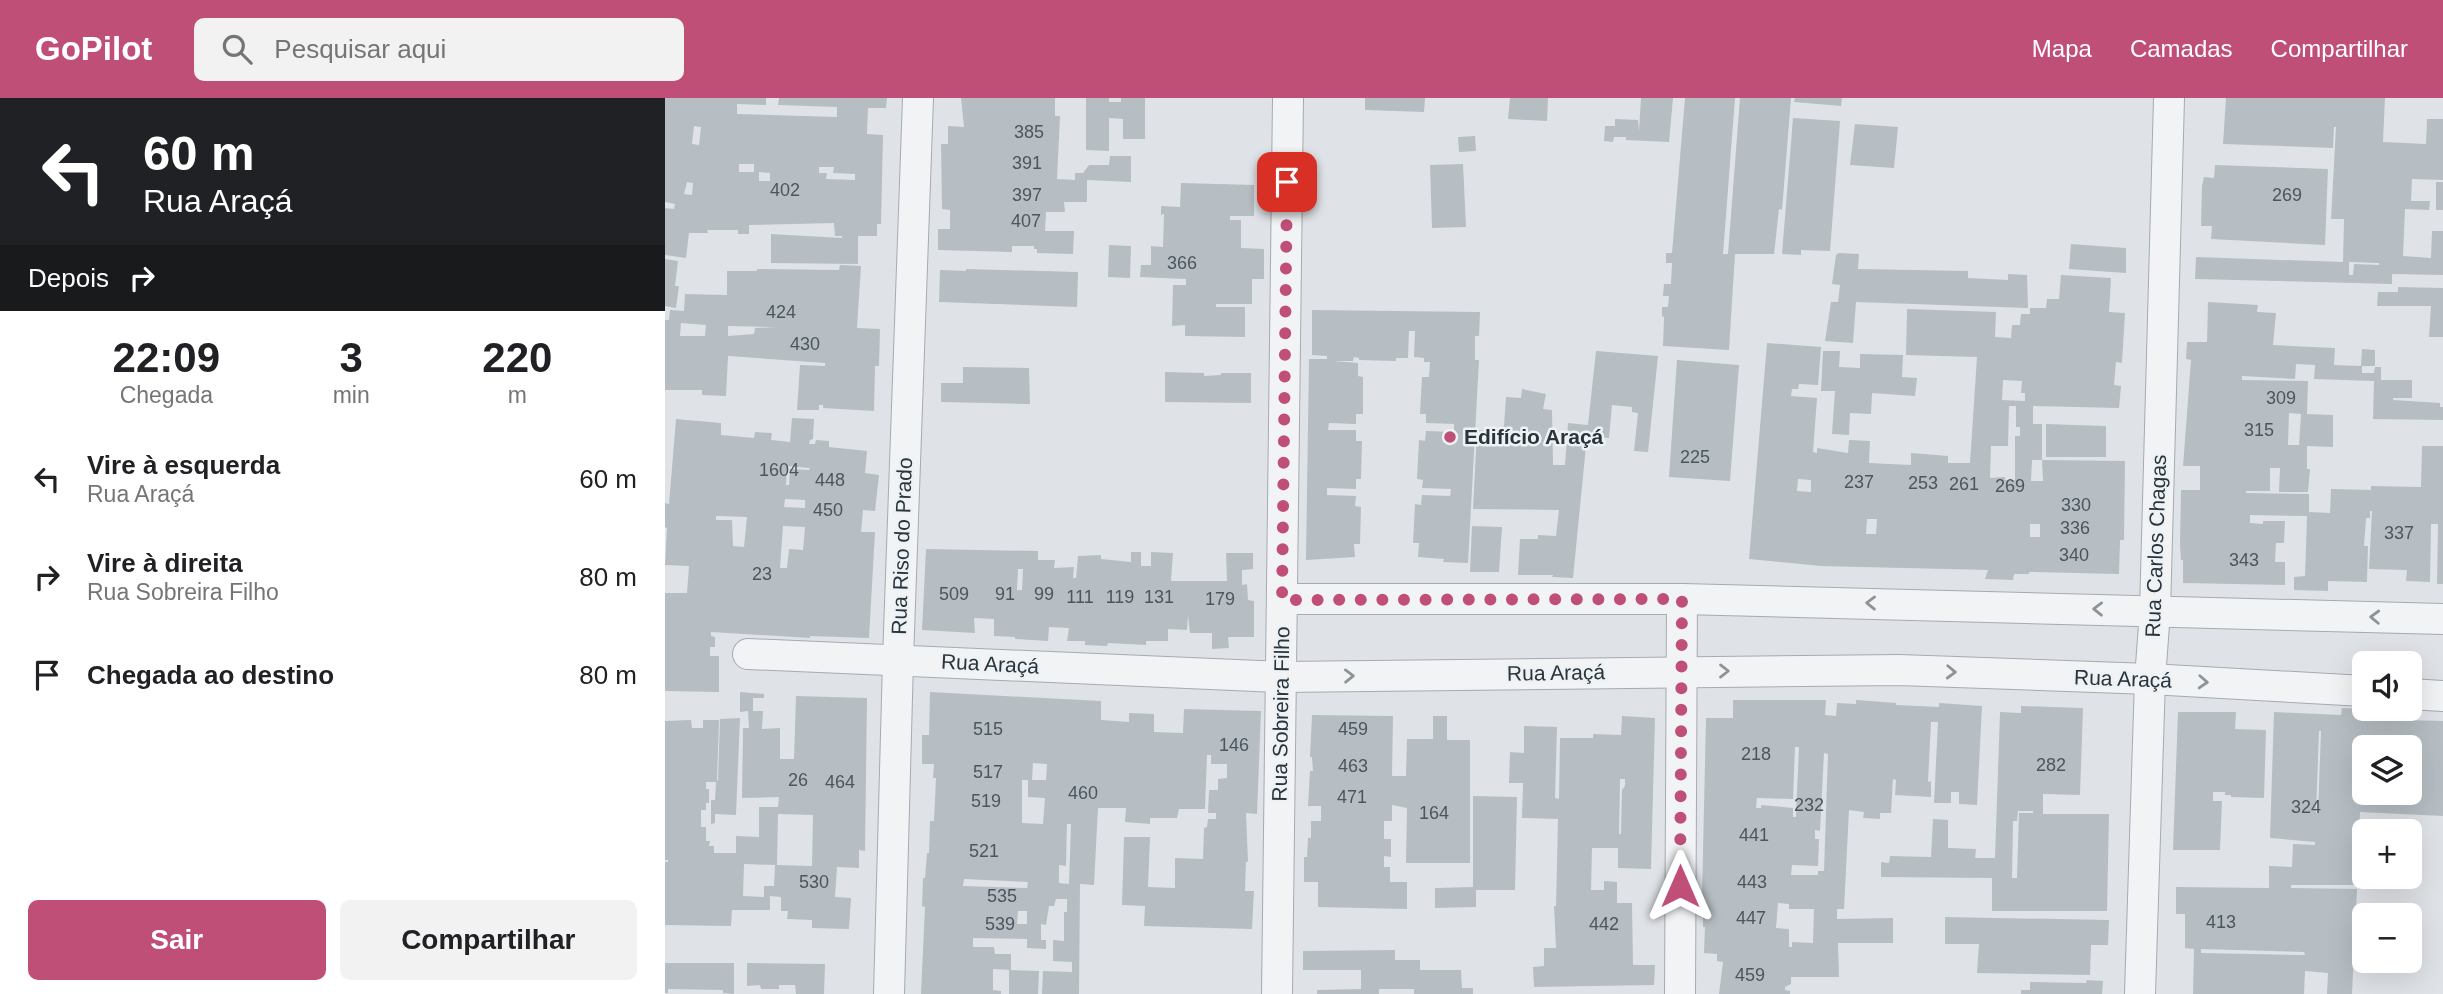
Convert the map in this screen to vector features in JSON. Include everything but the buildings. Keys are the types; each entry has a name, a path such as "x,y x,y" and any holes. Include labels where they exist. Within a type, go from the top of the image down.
{"street":[{"name":"Rua Riso do Prado","path":"889,994 918,98"},
{"name":"Rua Sobreira Filho","path":"1277,994 1288,98"},
{"name":"Rua Carlos Chagas","path":"2140,994 2150,679 2155,611 2169,98"},
{"path":"1680,994 1682,599"},
{"path":"1282,600 1682,599 2443,619"},
{"name":"Rua Araçá","path":"748,654 1281,677 1899,670 2150,679 2352,690"},
{"path":"2422,695 2443,696"}],"place":[{"name":"Edifício Araçá","path":"1450,437"}],"route":[{"path":"1287,182 1282,600 1682,599 1680,886"}]}
